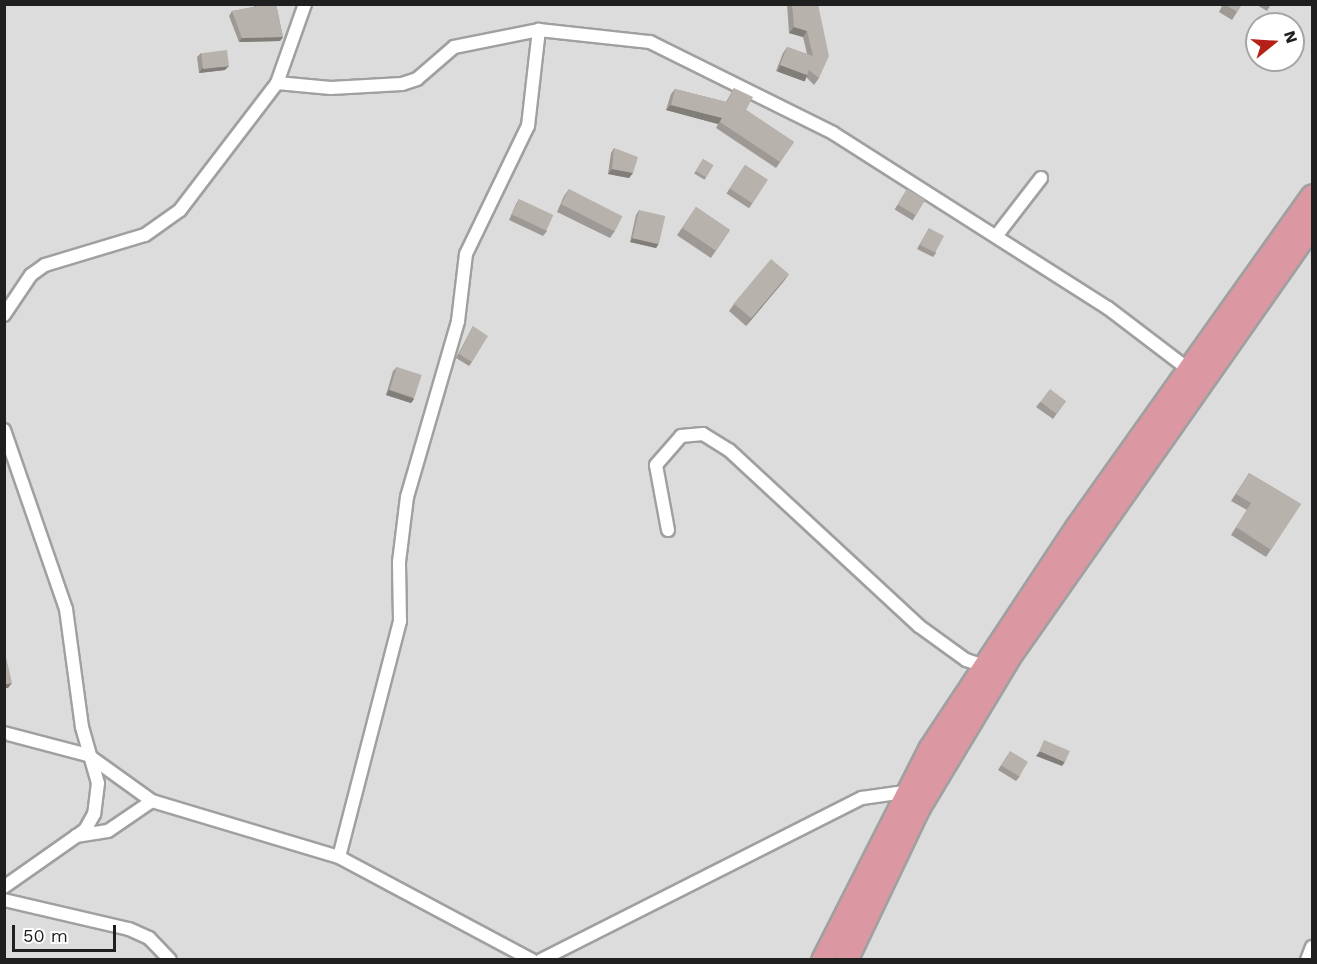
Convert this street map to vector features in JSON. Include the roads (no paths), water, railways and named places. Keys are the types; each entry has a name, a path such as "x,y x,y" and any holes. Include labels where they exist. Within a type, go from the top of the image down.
{"highway":[{"path":"846,960 916,792 1009,657 1312,195"},
{"path":"822,960 984,666 1195,374 1312,225"}],"street":[{"path":"4,315 30,275 45,265 162,226 277,83 305,4"},
{"path":"277,83 331,88 402,84 417,79 454,47 539,30 650,42 833,133 997,236 1195,374"},
{"path":"339,857 400,621 399,562 407,496 458,321 466,254 528,126 539,30"},
{"path":"997,236 1041,178"},
{"path":"4,430 66,609 88,755 98,798 94,814 76,836 4,887"},
{"path":"668,530 656,465 681,436 703,434 729,450 919,626 966,660 984,666"},
{"path":"4,733 88,755 152,801 339,857 532,960"},
{"path":"541,960 862,798 916,792"},
{"path":"76,836 108,831 152,801"},
{"path":"4,900 129,929 149,938 170,960"},
{"path":"1307,960 1312,947"}]}
